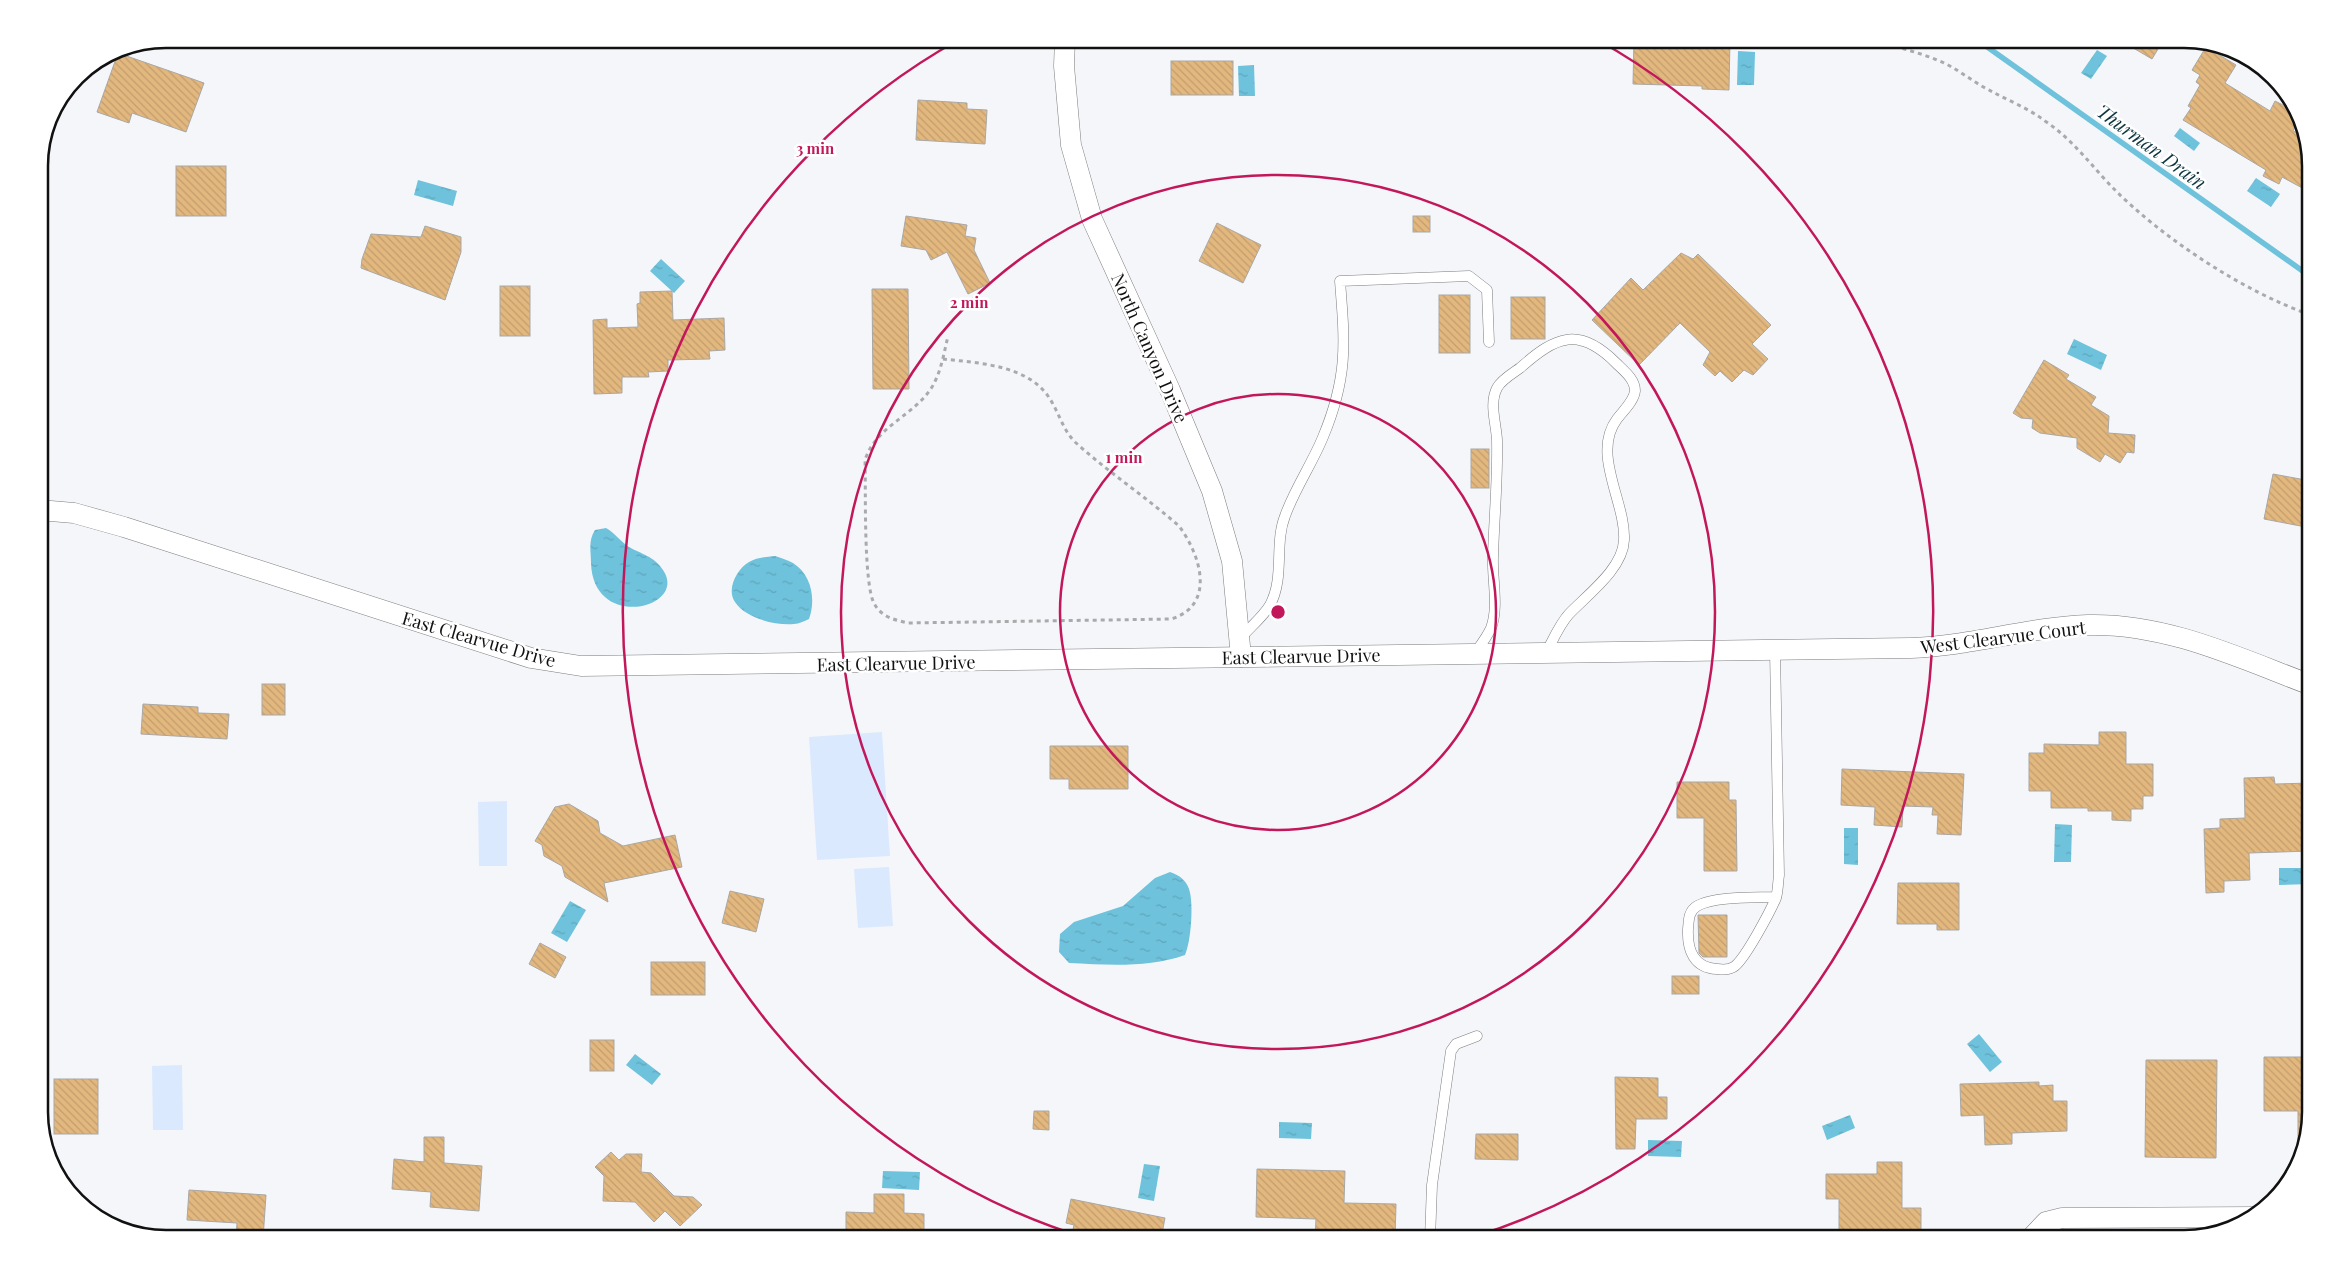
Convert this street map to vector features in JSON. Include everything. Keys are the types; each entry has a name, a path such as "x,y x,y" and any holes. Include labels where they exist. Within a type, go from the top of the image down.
{"street":[{"name":"North Canyon Drive","path":"1065,47 1064,66 1072,145 1092,219 1170,390 1212,491 1232,561 1240,648"},
{"name":"East Clearvue Drive","path":"48,511 74,513 124,527 531,658 557,664 581,666 696,666 1240,648 1474,654 1776,650"},
{"name":"West Clearvue Court","path":"1776,650 1926,647 2047,628 2089,625 2131,627 2193,640 2302,682"},
{"path":"2039,1230 2046,1222 2062,1218 2239,1217"}],"lane":[{"path":"1240,648 1270,606 1278,585 1285,516 1323,438 1338,396 1344,366 1345,344 1340,281 1469,276 1487,290 1489,342"},
{"path":"1474,654 1492,628 1494,614 1493,559 1497,440 1493,400 1498,385 1535,354 1554,343 1581,339 1593,343 1608,355 1631,378 1635,389 1634,397 1612,426 1608,441 1609,464 1623,525 1624,542 1611,570 1587,598 1568,615 1557,631 1546,654"},
{"path":"1776,650 1779,875 1776,897 1760,928 1734,967 1726,970 1713,969 1700,965 1692,957 1688,937 1689,914 1696,907 1708,902 1776,897"},
{"path":"1430,1230 1432,1185 1451,1051 1456,1044 1477,1036"}],"path":[{"path":"1895,47 1953,67 1969,79 2044,119 2083,153 2112,187 2137,210 2186,247 2225,274 2266,296 2302,311"},
{"path":"943,359 1003,368 1033,381 1050,398 1073,441 1179,526 1192,542 1200,571 1198,594 1186,612 1170,619 908,623 892,619 881,612 874,604 868,582 865,460 870,446 879,436 932,387 943,359 948,336"}],"shaded area":[{"path":"882,732 890,856 817,860 809,737"},
{"path":"507,801 507,866 479,866 478,802"},
{"path":"889,867 893,926 858,928 854,869"},
{"path":"182,1065 183,1130 153,1130 152,1066"}],"water":[{"path":"2097,50 2107,56 2091,79 2081,73"},
{"path":"1738,51 1755,52 1754,85 1737,85"},
{"path":"1254,65 1255,96 1239,96 1238,66"},
{"path":"2180,128 2200,143 2194,151 2174,136"},
{"path":"2256,178 2280,194 2271,207 2247,191"},
{"path":"418,180 457,191 453,206 414,195"},
{"path":"661,259 685,281 674,293 650,271"},
{"path":"2074,339 2107,355 2101,370 2067,354"},
{"path":"606,528 629,547 651,558 663,570 667,583 663,595 652,603 638,607 622,606 607,599 596,585 591,563 591,542 595,530"},
{"path":"775,556 793,563 808,581 812,596 809,619 796,624 770,622 753,617 735,602 732,585 740,569 755,559"},
{"path":"2055,824 2072,825 2071,862 2054,862"},
{"path":"1844,828 1858,828 1858,865 1844,864"},
{"path":"2279,868 2302,868 2302,884 2279,885"},
{"path":"1170,872 1184,880 1191,895 1191,922 1185,955 1157,962 1113,965 1069,963 1059,952 1060,934 1074,922 1123,906 1155,878"},
{"path":"570,901 586,910 567,942 551,933"},
{"path":"1979,1034 2002,1062 1990,1072 1967,1044"},
{"path":"635,1054 661,1074 652,1085 626,1065"},
{"path":"1850,1115 1855,1128 1827,1140 1822,1126"},
{"path":"1279,1122 1312,1123 1311,1139 1279,1138"},
{"path":"1648,1140 1682,1141 1681,1157 1648,1156"},
{"path":"1144,1164 1160,1166 1154,1201 1138,1198"},
{"path":"883,1171 920,1172 919,1190 882,1188"}],"building":[{"path":"1634,47 1730,47 1729,90 1702,89 1702,86 1633,84"},
{"path":"2132,47 2159,47 2152,59"},
{"path":"2204,50 2214,52 2236,65 2225,83 2270,111 2275,101 2287,107 2295,126 2293,131 2297,133 2300,143 2302,188 2282,177 2279,184 2263,176 2266,170 2183,120 2191,108 2188,106 2200,85 2196,82 2200,75 2192,70"},
{"path":"125,56 204,83 186,132 132,113 129,123 97,112 116,59"},
{"path":"1171,61 1233,61 1233,95 1171,95"},
{"path":"918,100 967,103 967,109 987,110 985,144 916,140"},
{"path":"176,166 226,166 226,216 176,216"},
{"path":"906,216 967,225 965,236 976,238 974,250 990,283 968,294 947,252 931,260 926,250 901,246"},
{"path":"1413,216 1430,216 1430,232 1413,232"},
{"path":"1217,223 1261,245 1243,283 1199,261"},
{"path":"425,226 461,237 461,252 445,300 361,268 362,259 371,234 421,237"},
{"path":"1681,253 1693,259 1698,254 1771,325 1752,344 1768,359 1753,375 1744,370 1732,382 1720,371 1715,376 1703,365 1710,352 1680,323 1639,365 1592,320 1631,278 1643,290"},
{"path":"500,286 530,286 530,336 500,336"},
{"path":"872,289 908,289 909,389 873,389"},
{"path":"672,291 673,320 724,318 725,350 709,351 710,359 668,360 668,371 648,372 649,377 622,377 622,393 594,394 593,320 607,319 607,328 638,327 637,304 640,303 640,292"},
{"path":"1439,295 1470,295 1470,353 1439,353"},
{"path":"1511,297 1545,297 1545,339 1511,339"},
{"path":"2044,360 2069,375 2066,379 2096,397 2091,405 2109,416 2108,433 2135,435 2134,453 2127,452 2120,463 2105,454 2100,462 2077,448 2077,438 2040,433 2032,428 2033,419 2021,418 2013,413"},
{"path":"1471,449 1489,449 1489,488 1471,488"},
{"path":"2273,474 2302,479 2302,526 2264,519"},
{"path":"262,684 285,684 285,715 262,715"},
{"path":"143,704 198,707 198,713 229,714 227,739 141,734"},
{"path":"2099,732 2126,732 2126,764 2153,764 2153,796 2143,796 2143,809 2131,809 2131,821 2112,820 2112,811 2088,811 2088,808 2051,808 2051,791 2029,791 2029,753 2044,753 2044,744 2099,745"},
{"path":"1050,746 1128,746 1128,789 1069,789 1069,779 1050,779"},
{"path":"1842,769 1964,774 1961,835 1937,834 1938,815 1932,815 1933,807 1903,806 1902,827 1874,825 1875,807 1841,805"},
{"path":"2274,777 2275,784 2302,783 2302,851 2249,853 2250,880 2224,881 2224,892 2206,893 2204,829 2220,828 2220,819 2245,818 2244,778"},
{"path":"1677,782 1729,782 1729,800 1736,800 1737,871 1704,871 1704,818 1677,818"},
{"path":"569,804 598,821 600,833 623,846 675,835 682,867 604,883 608,902 565,877 562,866 544,856 542,845 535,841 555,807"},
{"path":"1898,883 1959,883 1959,930 1937,930 1937,924 1897,924"},
{"path":"730,891 764,899 756,932 722,923"},
{"path":"1698,915 1727,915 1727,957 1703,957 1699,953"},
{"path":"540,943 566,957 555,978 529,964"},
{"path":"651,962 705,962 705,995 651,995"},
{"path":"1672,976 1699,976 1699,994 1672,994"},
{"path":"590,1040 614,1040 614,1071 590,1071"},
{"path":"2264,1057 2302,1057 2302,1112 2298,1142 2298,1111 2264,1111"},
{"path":"2146,1060 2217,1060 2216,1158 2145,1157"},
{"path":"1615,1077 1658,1078 1658,1097 1667,1097 1667,1119 1636,1119 1635,1149 1616,1149"},
{"path":"54,1079 98,1079 98,1134 54,1134"},
{"path":"2039,1082 2039,1086 2053,1085 2053,1101 2067,1101 2067,1131 2012,1133 2012,1144 1985,1145 1984,1115 1961,1116 1960,1084"},
{"path":"1034,1111 1049,1111 1049,1130 1033,1129"},
{"path":"1476,1134 1518,1134 1518,1160 1475,1159"},
{"path":"424,1137 444,1137 444,1163 482,1166 479,1211 430,1207 431,1192 392,1189 394,1159 424,1162"},
{"path":"611,1152 619,1160 626,1154 642,1154 641,1172 651,1173 674,1196 693,1197 702,1205 680,1226 665,1211 654,1222 635,1202 603,1201 604,1176 595,1167"},
{"path":"1877,1162 1902,1162 1902,1208 1921,1208 1921,1230 1839,1230 1839,1199 1826,1199 1826,1174 1877,1174"},
{"path":"1257,1169 1345,1171 1344,1203 1396,1204 1395,1230 1315,1230 1316,1219 1256,1217"},
{"path":"189,1190 266,1195 264,1230 237,1230 237,1223 187,1220"},
{"path":"874,1194 904,1194 904,1213 924,1214 924,1230 846,1230 846,1212 874,1213"},
{"path":"1071,1199 1165,1218 1163,1230 1073,1230 1074,1225 1066,1223"}],"waterway":[{"name":"Thurman Drain","path":"1987,47 2302,271"}]}
